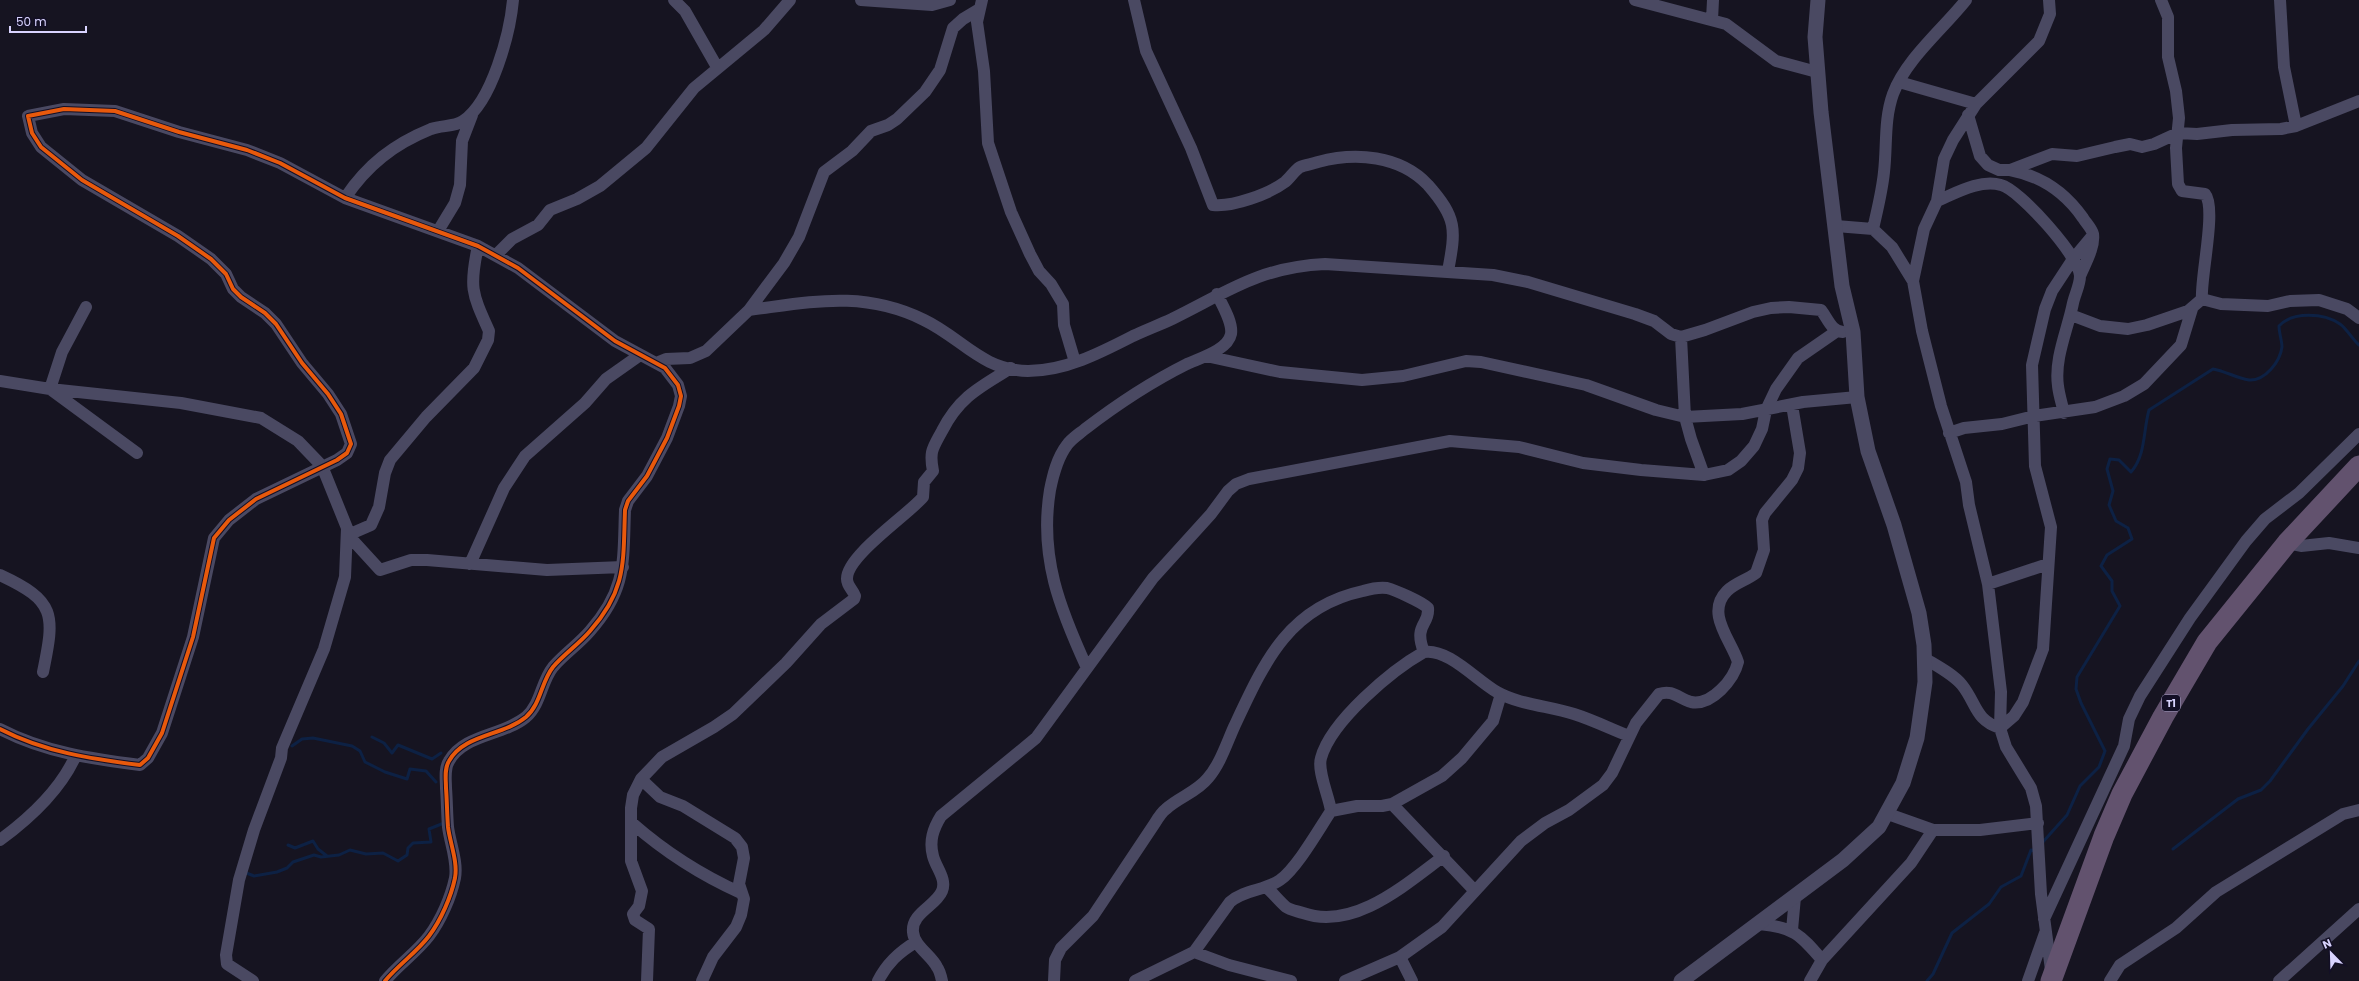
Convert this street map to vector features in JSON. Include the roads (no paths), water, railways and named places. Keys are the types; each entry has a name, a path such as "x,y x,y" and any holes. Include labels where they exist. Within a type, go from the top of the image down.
{"highway":[{"name":"T1","path":"2051,979 2104,836 2122,794 2163,717 2208,642 2287,543 2359,466"}],"street":[{"path":"438,231 455,203 460,185 460,154 462,141 474,112 501,59 511,20 513,0"},
{"path":"674,0 685,11 717,67"},
{"path":"496,255 512,240 538,226 550,210 583,196 621,170 646,148 694,88 717,67 764,30 779,15 790,0"},
{"path":"861,0 932,6 950,0"},
{"path":"1134,0 1146,51 1191,148 1213,205 1230,204 1273,190 1300,168 1323,161 1344,157 1368,156 1388,161 1407,168 1425,182 1448,211 1453,223 1454,243 1448,271"},
{"path":"1635,0 1712,20 1736,30 1755,48 1776,61 1817,72"},
{"path":"1712,20 1713,0"},
{"path":"1681,981 1843,860 1879,827 1888,814 1903,783 1917,738 1924,682 1924,658 1919,613 1894,525 1868,451 1857,397 1853,332 1842,286 1817,72 1815,37 1818,0"},
{"path":"1873,229 1884,171 1884,148 1890,105 1899,82 1922,50 1949,22 1966,0"},
{"path":"1912,281 1924,228 1937,201 1944,159 1953,140 1976,104 2039,40 2050,14 2049,0"},
{"path":"2071,315 2100,326 2128,329 2148,325 2192,309 2202,299 2202,284 2206,264 2208,236 2208,200 2205,194 2191,193 2179,189 2176,148 2178,133 2176,91 2168,57 2168,17 2161,0"},
{"path":"2280,0 2284,67 2296,126"},
{"path":"656,363 666,359 690,358 706,351 749,310 784,263 799,237 824,172 847,155 871,131 888,125 898,119 925,92 940,70 954,28 980,5"},
{"path":"980,5 977,36 984,71 988,143 1011,212 1030,254 1039,271 1051,284 1063,304 1064,325 1075,362"},
{"path":"1899,82 1976,104"},
{"path":"2010,170 2047,156 2077,156 2130,144 2142,146 2154,144 2178,133 2197,134 2232,130 2281,129 2296,126 2359,100"},
{"path":"0,729 43,748 76,755 140,764 148,758 162,733 193,637 214,538 229,520 256,499 337,460 347,453 351,444 348,430 328,394 302,363 276,324 265,313 241,298 233,289 226,274 210,259 178,236 82,180 41,147 32,133 28,116 64,109 115,111 164,128 247,150 280,163 345,198 478,246 518,268 615,341 656,363 672,375 678,385 681,396 679,406 658,456 626,506 623,567 606,610 590,631 554,666 546,677 535,706 526,716 513,725 463,746 453,754 447,763 446,776 448,826 455,865 452,888 445,907 428,936 385,981"},
{"path":"345,198 366,169 396,147 433,129 462,122 474,112"},
{"path":"1968,115 1980,156 1988,165 1999,170 2010,170 2024,173 2053,186 2078,210 2093,235 2091,248 2080,276 2060,353 2058,385 2064,412"},
{"path":"1937,201 1963,190 1984,184 2000,184 2011,188 2060,240 2073,259 2080,276"},
{"path":"1836,226 1873,229 1892,247 1912,281 1922,331 1949,433 1966,482 1969,505 1988,584 2001,692 2000,728 2006,747 2030,788 2038,823 2037,851 2051,979"},
{"path":"2000,728 2014,716 2023,702 2043,649 2051,527 2035,466 2032,365 2052,291 2073,259 2093,235"},
{"path":"348,535 371,525 379,507 385,473 390,460 426,417 474,368 482,356 489,331 479,312 473,293 472,277 478,246"},
{"path":"749,310 821,300 876,304 902,310 925,320 951,336 971,353 992,363 1028,371 1049,369 1075,362 1173,318 1217,294 1253,278 1300,265 1348,264 1493,275 1528,282 1642,316 1654,321 1671,334 1681,337 1705,330 1752,312 1789,307 1821,310 1832,327 1837,331 1853,332"},
{"path":"1087,668 1059,603 1051,569 1047,539 1048,504 1058,461 1067,445 1095,422 1164,377 1223,346 1231,334 1230,326 1217,294"},
{"path":"2202,299 2228,305 2268,306 2293,301 2319,300 2347,309 2359,318"},
{"path":"50,389 62,352 86,307"},
{"path":"1949,433 1964,428 2002,424 2034,416 2095,407 2124,396 2144,384 2181,345 2192,309"},
{"path":"942,981 938,967 916,942 913,932 917,919 926,907 937,899 942,890 943,879 933,856 931,842 934,829 941,816 1026,748 1047,724 1153,578 1207,519 1228,491 1236,484 1249,479 1458,441 1519,446 1583,464 1704,475 1728,470 1741,461 1754,446 1762,429 1766,410 1776,389 1798,358 1837,331"},
{"path":"1681,337 1686,417 1691,439 1704,475"},
{"path":"470,564 504,488 525,456 585,403 606,378 640,355"},
{"path":"1206,356 1280,372 1362,380 1403,376 1466,361 1481,362 1586,385 1656,410 1686,417 1742,414 1792,404 1857,397"},
{"path":"647,981 650,929 635,920 633,914 639,906 642,891 631,861 631,808 633,795 641,779 662,757 708,731 734,714 786,663 821,624 854,599 855,596 847,580 848,574 858,558 880,535 923,497 924,482 933,471 930,454 950,413 973,391 1011,368"},
{"path":"0,381 50,389 174,402 261,418 298,441 322,466 348,535 380,570 411,560 547,570 623,567"},
{"path":"50,389 137,453"},
{"path":"1345,981 1400,957 1442,927 1476,891 1493,869 1521,841 1603,785 1618,761 1628,736 1636,723 1659,694 1673,692 1690,702 1703,701 1718,692 1736,670 1738,662 1736,654 1719,624 1720,602 1730,588 1756,573 1764,550 1762,520 1765,513 1792,480 1798,468 1800,453 1792,404"},
{"path":"2028,981 2045,925 2124,746 2129,719 2140,696 2190,618 2246,541 2265,519 2299,493 2359,434"},
{"path":"253,981 227,964 226,955 239,880 254,830 281,758 282,748 319,663 334,621 345,577 348,535"},
{"path":"2287,543 2301,546 2329,543 2359,548"},
{"path":"1988,584 2048,564"},
{"path":"0,575 24,586 43,601 51,622 43,672"},
{"path":"1054,981 1055,960 1061,948 1093,916 1155,823 1166,809 1208,779 1218,764 1246,704 1270,659 1295,624 1315,608 1329,601 1347,594 1387,588 1428,608 1428,613 1419,633 1424,652"},
{"path":"1135,981 1194,952 1238,895 1266,887 1281,880 1292,867 1331,811 1329,795 1320,772 1320,758 1335,731 1379,684 1424,652 1433,650 1447,656 1485,685 1501,694 1575,714 1628,736"},
{"path":"1924,658 1961,684 1982,720 1988,724 2000,728"},
{"path":"1331,811 1357,806 1382,806 1392,804 1442,776 1462,758 1493,722 1501,694"},
{"path":"0,840 38,808 63,778 76,755"},
{"path":"641,779 660,797 683,806 734,838 742,847 744,858 740,884 744,899 741,915 736,927 713,957 702,981"},
{"path":"1392,804 1444,856 1476,891"},
{"path":"2110,981 2120,965 2176,928 2216,892 2343,814 2359,810"},
{"path":"1888,814 1933,830 1980,830 2038,823"},
{"path":"632,823 687,865 711,879 742,893"},
{"path":"1810,981 1822,960 1911,863 1933,830"},
{"path":"1266,887 1286,908 1312,916 1336,916 1365,908 1393,894 1444,856"},
{"path":"1792,930 1792,915 1795,897"},
{"path":"2279,981 2359,909"},
{"path":"1759,924 1777,926 1792,930 1809,945 1822,960"},
{"path":"878,981 884,970 900,952 916,942"},
{"path":"1194,952 1229,966 1291,981"},
{"path":"1400,957 1412,981"}],"waterway":[{"path":"2042,843 2067,815 2080,786 2099,767 2105,751 2081,703 2076,689 2077,677 2120,606 2112,591 2112,581 2101,566 2107,555 2132,539 2128,528 2116,521 2109,505 2113,491 2107,469 2110,459 2119,460 2131,472 2136,465 2142,450 2149,410 2213,369 2249,380 2266,374 2271,370 2281,353 2282,345 2279,326 2285,321 2292,318 2309,315 2333,320 2343,326 2359,345"},
{"path":"2173,849 2238,799 2261,790 2270,781 2308,729 2343,686 2359,661"},
{"path":"372,737 384,743 392,753 398,745 432,759 441,753"},
{"path":"292,746 302,739 313,738 352,746 360,751 365,762 385,772 407,779 410,769 426,771 436,782"},
{"path":"244,872 254,876 277,872 287,868 293,862 314,855 321,857 339,855 350,850 366,854 383,853 398,861 407,855 408,848 413,843 431,842 429,829 444,823"},
{"path":"288,845 295,848 313,841 318,849 327,856"},
{"path":"1927,981 1933,974 1952,933 1989,904 2001,887 2021,876 2031,850 2036,851"}]}
